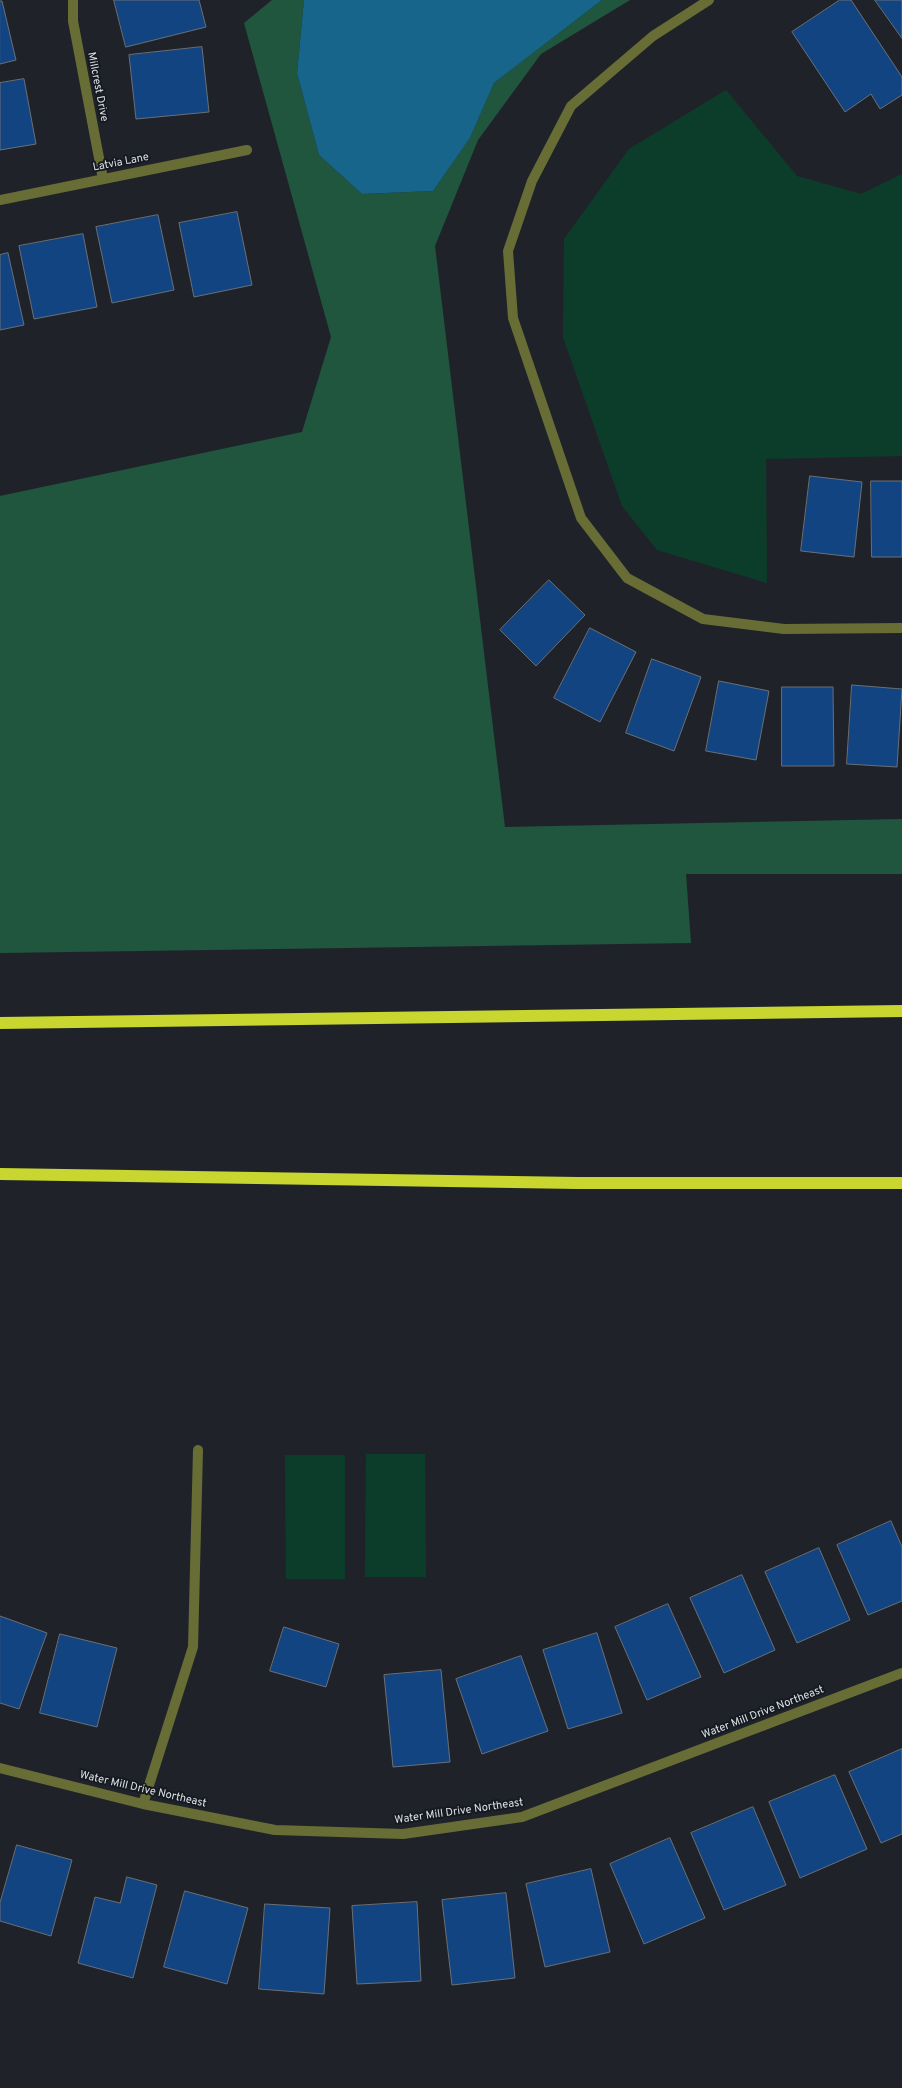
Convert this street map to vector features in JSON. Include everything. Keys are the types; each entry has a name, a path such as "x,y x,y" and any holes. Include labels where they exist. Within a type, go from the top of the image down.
{"highway":[{"path":"0,1023 902,1010"},
{"path":"0,1174 577,1183 902,1183"}],"street":[{"name":"Millcrest Drive","path":"73,0 73,21 102,179"},
{"path":"709,0 653,36 571,106 532,181 508,251 513,318 581,518 627,578 703,619 784,629 902,628"},
{"name":"Latvia Lane","path":"0,200 247,150"},
{"path":"142,1804 193,1648 198,1450"},
{"name":"Water Mill Drive Northeast","path":"0,1768 142,1804 276,1830 403,1834 522,1817 902,1673"}],"green space":[{"path":"272,0 304,0 297,73 319,155 362,194 433,191 470,138 494,83 602,0 630,0 541,54 478,140 435,246 505,827 902,819 902,874 686,874 691,943 0,953 0,496 302,432 331,337 244,23"},
{"path":"726,90 797,176 861,194 902,174 902,456 766,459 767,583 657,550 622,506 563,337 564,239 629,149"},
{"path":"366,1454 425,1454 426,1577 365,1577"},
{"path":"285,1455 345,1455 345,1579 286,1579"}],"water":[{"path":"304,0 602,0 494,83 470,138 433,191 362,194 319,155 297,73"}],"building":[{"path":"114,0 199,0 206,27 126,47"},
{"path":"840,0 851,0 902,77 902,95 880,109 871,94 845,112 792,32"},
{"path":"875,0 902,0 902,38"},
{"path":"0,1 2,1 16,60 0,64"},
{"path":"202,47 209,112 136,119 129,55"},
{"path":"24,79 36,144 0,150 0,83"},
{"path":"237,212 252,285 194,297 179,223"},
{"path":"158,215 174,290 112,303 96,227"},
{"path":"83,234 97,307 34,319 19,246"},
{"path":"8,253 24,325 0,330 0,255"},
{"path":"810,476 862,482 854,557 801,551"},
{"path":"871,481 902,481 902,557 872,557"},
{"path":"549,580 585,615 536,666 500,630"},
{"path":"590,628 636,652 600,722 554,698"},
{"path":"652,659 701,677 674,751 626,733"},
{"path":"719,681 769,691 756,760 706,751"},
{"path":"852,685 902,689 897,767 847,764"},
{"path":"782,687 833,687 834,766 782,766"},
{"path":"891,1521 902,1547 902,1601 868,1615 837,1545"},
{"path":"819,1548 850,1620 797,1643 765,1572"},
{"path":"742,1575 775,1650 724,1673 690,1598"},
{"path":"668,1604 701,1677 647,1700 615,1627"},
{"path":"0,1616 47,1633 19,1709 0,1703"},
{"path":"284,1627 339,1644 326,1687 270,1671"},
{"path":"597,1633 622,1713 568,1729 543,1650"},
{"path":"60,1634 117,1648 97,1727 40,1713"},
{"path":"521,1656 548,1731 482,1754 456,1679"},
{"path":"441,1670 450,1762 393,1767 384,1675"},
{"path":"902,1749 902,1834 881,1843 849,1772"},
{"path":"835,1775 867,1849 800,1878 769,1802"},
{"path":"753,1807 786,1885 724,1910 691,1833"},
{"path":"670,1838 705,1918 644,1944 610,1864"},
{"path":"17,1845 72,1860 51,1936 0,1921 0,1903"},
{"path":"591,1869 610,1952 545,1967 526,1884"},
{"path":"127,1877 157,1885 133,1978 78,1963 95,1897 120,1903"},
{"path":"185,1891 248,1908 227,1984 164,1967"},
{"path":"506,1893 515,1978 452,1985 442,1900"},
{"path":"417,1902 421,1981 357,1984 352,1906"},
{"path":"265,1904 330,1908 324,1994 259,1989"}]}
